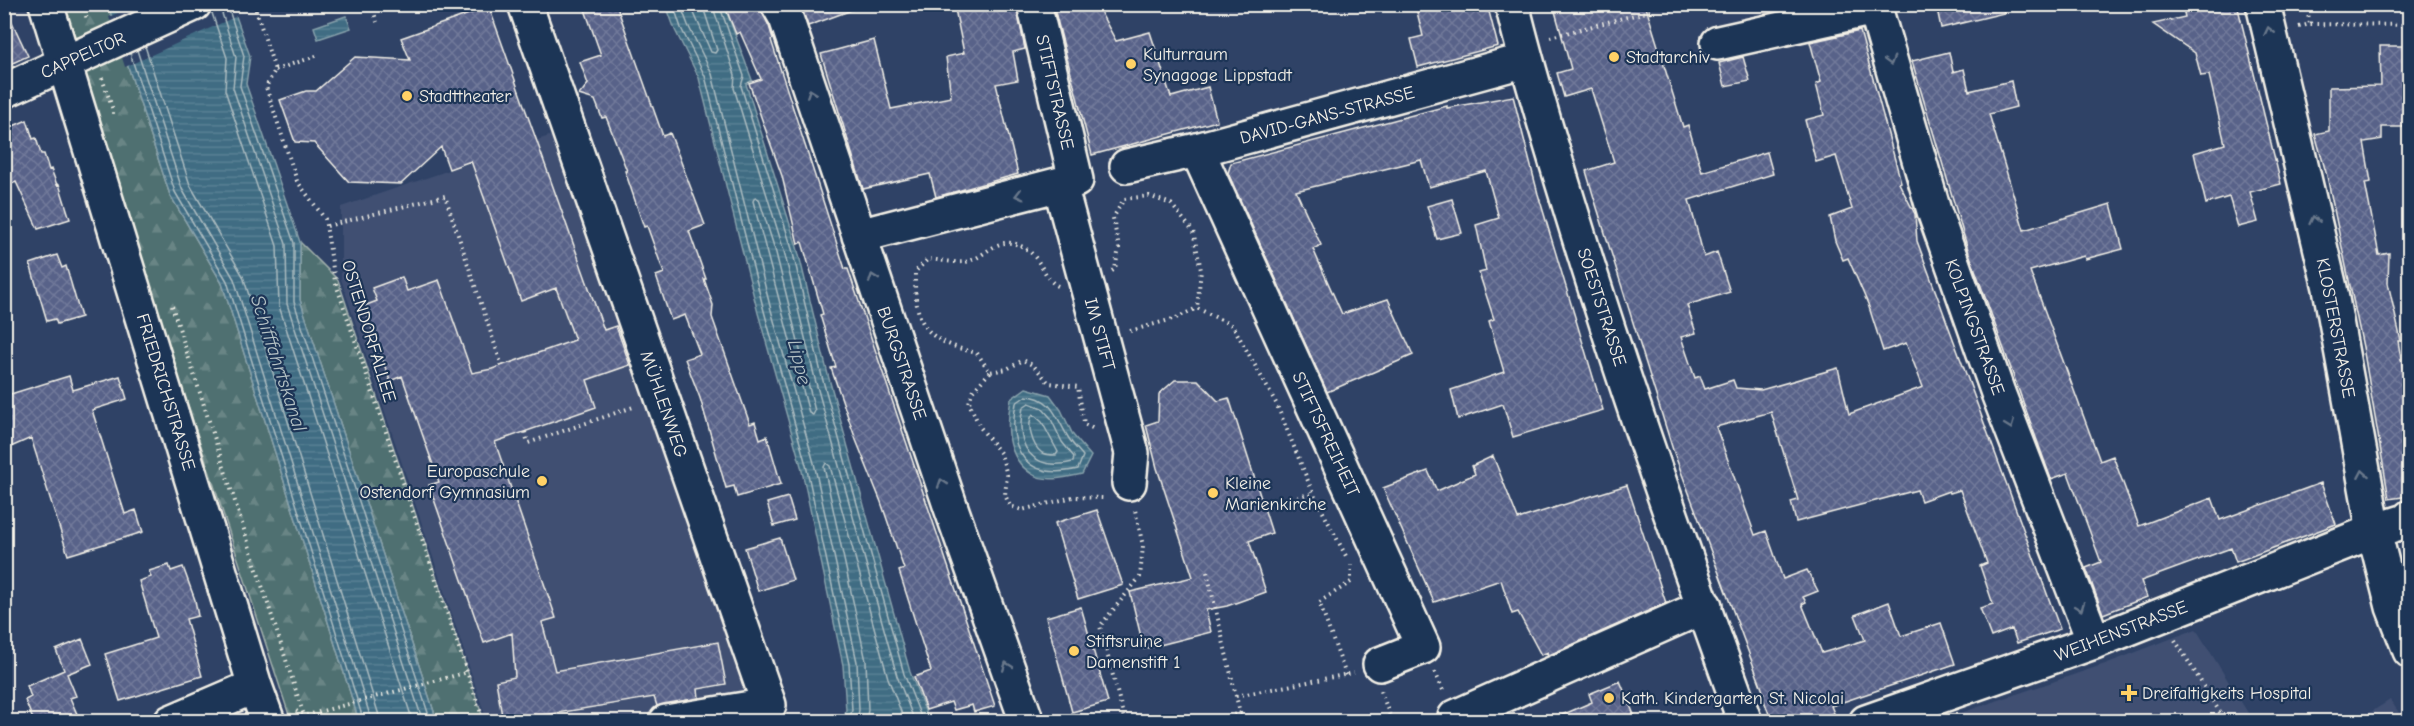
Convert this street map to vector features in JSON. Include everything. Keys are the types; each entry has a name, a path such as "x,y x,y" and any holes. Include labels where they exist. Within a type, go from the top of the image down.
{"street":[{"name":"FRIEDRICHSTRASSE","path":"46,4 268,722"},
{"name":"CAPPELTOR","path":"4,91 194,4"},
{"name":"MÜHLENWEG","path":"525,4 770,705 666,722"},
{"name":"BURGSTRASSE","path":"778,4 786,18 951,508 1027,722"},
{"name":"STIFTSTRASSE","path":"1034,4 1068,182"},
{"name":"SOESTSTRASSE","path":"1512,4 1523,52 1608,330 1745,722"},
{"path":"1718,43 1875,6"},
{"name":"KOLPINGSTRASSE","path":"1875,6 1934,211 1998,393 2094,642"},
{"name":"KLOSTERSTRASSE","path":"2266,20 2330,288 2374,531 2393,607 2409,651"},
{"name":"DAVID-GANS-STRASSE","path":"1127,166 1197,150 1523,52"},
{"name":"STIFTSFREIHEIT","path":"1197,150 1423,647"},
{"path":"859,236 1068,182"},
{"name":"IM STIFT","path":"1068,182 1087,288 1132,453 1128,483"},
{"name":"WEIHENSTRASSE","path":"1866,722 2094,642 2374,531 2406,521 2409,517"},
{"path":"1455,717 1705,606"},
{"path":"1372,667 1423,647"},
{"path":"171,722 255,686"}],"path":[{"name":"OSTENDORFALLEE","path":"254,4 275,70 266,87 297,180 325,219 335,281 484,722"},
{"path":"371,4 377,22"},
{"path":"2306,4 2310,24"},
{"path":"1523,52 1654,10"},
{"path":"2266,20 2310,24 2409,25"},
{"path":"275,70 319,55"},
{"path":"327,226 445,196 502,366"},
{"path":"990,372 977,353 951,347 928,332 915,300 915,272 928,259 967,262 999,243 1020,245 1039,260 1052,283 1070,292 1087,288 1115,269 1119,248 1113,218 1124,199 1149,196 1171,204 1192,231 1202,270 1197,308"},
{"path":"169,296 306,722"},
{"path":"1078,387 1106,358 1120,334 1176,318 1197,308"},
{"path":"1197,308 1233,326 1276,403 1312,493 1352,567 1351,582 1319,602 1346,675"},
{"path":"1078,387 1049,383 1034,366 1023,360 1007,369 990,372 972,392 969,403 981,427 1001,454 1007,475 1005,495 1010,506 1022,510 1073,497 1104,498 1120,492 1128,483"},
{"path":"1078,387 1084,423 1107,437 1126,432"},
{"path":"525,432 528,443 662,397"},
{"path":"1125,722 1100,626 1140,577 1143,546 1128,483"},
{"path":"1263,507 1312,493"},
{"path":"1207,572 1240,713 1209,722"},
{"path":"2160,616 2226,722"},
{"path":"1423,647 1455,717"},
{"path":"1236,696 1346,675 1372,667"},
{"path":"304,716 468,672"},
{"path":"2391,722 2409,710"}],"shaded area":[{"name":"Europaschule Ostendorf Gymnasium","path":"555,134 747,682 743,695 733,703 622,721 487,721 341,279 341,207"},
{"name":"Dreifaltigkeits Hospital","path":"2196,629 2253,721 1937,721 2105,664"},
{"name":"Dreifaltigkeits Hospital","path":"2390,700 2405,721 2357,721"}],"green space":[{"path":"57,5 108,5 170,195 222,283 359,721 291,721"},
{"path":"300,242 338,280 484,721 437,721 300,300"}],"water":[{"name":"Schifffahrtskanal","path":"108,5 232,5 250,56 246,84 300,242 300,300 437,721 359,721 222,283 170,195"},
{"name":"Lippe","path":"666,5 724,5 752,80 746,84 797,247 828,375 910,672 929,721 843,721 846,710 843,665 801,466 758,313 699,78 675,30"},
{"path":"346,16 351,28 318,39 314,27"},
{"path":"1026,388 1050,395 1061,410 1073,435 1091,456 1082,474 1057,478 1037,477 1023,467 1017,459 1010,441 1009,409 1011,399"}],"pier":[{"path":"136,4 235,4 239,15 125,67 109,17"}],"building":[{"path":"583,4 616,4 663,136 670,133 705,225 689,231 713,305 712,317 750,424 755,422 760,439 767,436 781,484 737,497 734,486 726,488 700,398 685,359 700,354 685,315 671,320 656,276 664,273 647,226 644,227 625,171 627,171 606,117 602,118 595,100 579,95 588,84 580,62 601,55"},
{"path":"724,4 759,4 769,26 773,39 771,40 845,269 848,269 995,706 974,712 972,705 954,710 951,702 926,710 914,677 931,671 899,571 904,569 831,368 836,367 820,315 823,314 802,242 798,244 782,176 749,83 761,79 740,32 736,34"},
{"path":"800,4 860,4 860,7 808,26"},
{"path":"954,4 1016,4 1025,49 1013,52 1018,80 996,84 1018,174 936,197 930,174 863,189 821,54 874,40 891,109 951,97 946,57 964,53"},
{"path":"1053,4 1096,4 1116,41 1150,32 1171,97 1208,87 1217,121 1092,155"},
{"path":"1415,4 1487,4 1498,46 1418,67 1411,39 1423,36"},
{"path":"1553,4 1645,4 1683,127 1688,125 1702,172 1767,152 1773,174 1689,200 1704,257 1717,252 1730,292 1687,305 1696,333 1681,337 1695,378 1700,376 1705,389 1733,380 1736,388 1761,390 1838,368 1849,414 1923,387 1906,343 1883,351 1868,304 1848,258 1843,260 1835,241 1830,217 1852,209 1836,156 1816,162 1805,120 1824,115 1816,84 1821,82 1810,42 1860,31 1901,182 1899,183 1915,214 1917,241 2060,629 2017,643 2012,629 1991,637 1980,608 1993,604 1980,566 1987,563 1960,490 1950,493 1949,491 1921,501 1917,490 1796,522 1791,502 1798,500 1771,412 1716,427 1755,535 1766,531 1783,579 1807,570 1818,591 1803,597 1806,602 1802,604 1822,653 1865,640 1855,615 1889,602 1901,636 1941,623 1955,664 1831,706 1834,713 1810,722 1772,722 1762,695 1764,694 1673,450 1594,198 1586,171 1614,162 1591,89 1564,97 1557,73 1571,69"},
{"path":"1936,4 2003,4 2004,13 1941,28"},
{"path":"2182,4 2237,4 2281,184 2250,192 2258,222 2238,227 2229,197 2206,204 2194,153 2225,144 2209,75 2201,76 2195,53 2153,24 2185,17"},
{"path":"4,5 28,56 4,67"},
{"path":"489,7 604,330 616,326 630,365 587,380 596,407 495,442 556,618 542,622 555,671 718,642 726,684 698,689 699,698 657,706 654,697 503,722 496,681 515,677 512,633 484,643 429,485 439,482 402,376 390,381 364,306 377,301 372,288 402,277 407,291 439,280 472,373 492,369 575,340 556,288 521,301 471,161 449,169 441,147 401,184 349,182 314,143 295,142 280,100 306,91 316,91 355,57 410,60 401,38"},
{"path":"2380,46 2409,46 2409,127 2382,127 2382,139 2364,142 2371,182 2365,183 2379,255 2389,253 2388,283 2401,341 2398,341 2409,405 2409,496 2389,499 2363,347 2327,176 2315,134 2329,131 2329,87 2381,86"},
{"path":"1949,52 1953,72 1964,69 1969,91 2011,81 2016,107 1989,114 2024,230 2111,204 2123,249 2085,259 2084,256 2030,271 2100,461 2113,456 2139,526 2212,498 2220,520 2321,483 2336,524 2236,562 2231,548 2141,581 2147,597 2103,614 2086,568 2101,562 2068,473 2051,479 1969,253 1912,61"},
{"path":"1743,57 1750,81 1725,86 1719,63"},
{"path":"1513,96 1538,194 1603,410 1513,437 1503,404 1458,419 1451,390 1504,372 1489,321 1494,319 1479,273 1486,271 1476,225 1499,218 1486,171 1429,187 1421,160 1296,191 1321,245 1313,249 1342,314 1388,299 1413,355 1327,392 1228,173 1231,163 1447,106 1447,108"},
{"path":"27,120 33,139 36,138 49,170 51,169 57,185 59,184 70,219 38,229 16,182 4,187 4,130"},
{"path":"1452,199 1462,233 1437,239 1427,206"},
{"path":"57,255 62,268 66,266 81,317 57,324 55,319 47,321 30,264"},
{"path":"69,376 73,390 120,376 127,399 92,410 125,514 136,510 143,532 68,555 31,438 4,450 4,396"},
{"name":"Kleine Marienkirche","path":"1175,380 1198,380 1218,401 1229,398 1272,533 1249,541 1266,592 1227,606 1206,610 1211,632 1144,649 1130,592 1193,577 1157,468 1146,425 1158,421 1159,394"},
{"path":"1493,456 1518,519 1627,485 1666,603 1547,656 1548,652 1541,655 1518,612 1512,614 1501,580 1434,602 1383,488 1428,471 1437,491 1475,474 1472,466"},
{"path":"788,497 795,520 774,526 767,503"},
{"path":"1097,510 1123,585 1078,599 1055,523"},
{"path":"780,538 793,580 758,591 745,548"},
{"path":"169,565 171,571 183,567 195,600 198,616 186,619 202,676 120,701 105,654 156,638 139,581 151,577 149,571"},
{"name":"Stiftsruine Damenstift 1","path":"1081,607 1108,702 1072,712 1046,617"},
{"path":"82,639 92,664 67,674 76,696 70,698 77,714 60,722 34,722 25,700 31,697 27,686 64,670 56,650"},
{"name":"Kath. Kindergarten St. Nicolai","path":"1620,681 1637,722 1546,722 1592,702 1589,694"}],"place":[{"name":"Stadtarchiv","path":"1614,57"},
{"name":"Kulturraum Synagoge Lippstadt","path":"1131,64"},
{"name":"Stadttheater","path":"407,96"},
{"name":"Europaschule Ostendorf Gymnasium","path":"542,481"},
{"name":"Kleine Marienkirche","path":"1213,493"},
{"name":"Stiftsruine Damenstift 1","path":"1074,651"},
{"name":"Dreifaltigkeits Hospital","path":"2129,693"},
{"name":"Kath. Kindergarten St. Nicolai","path":"1609,698"}]}
